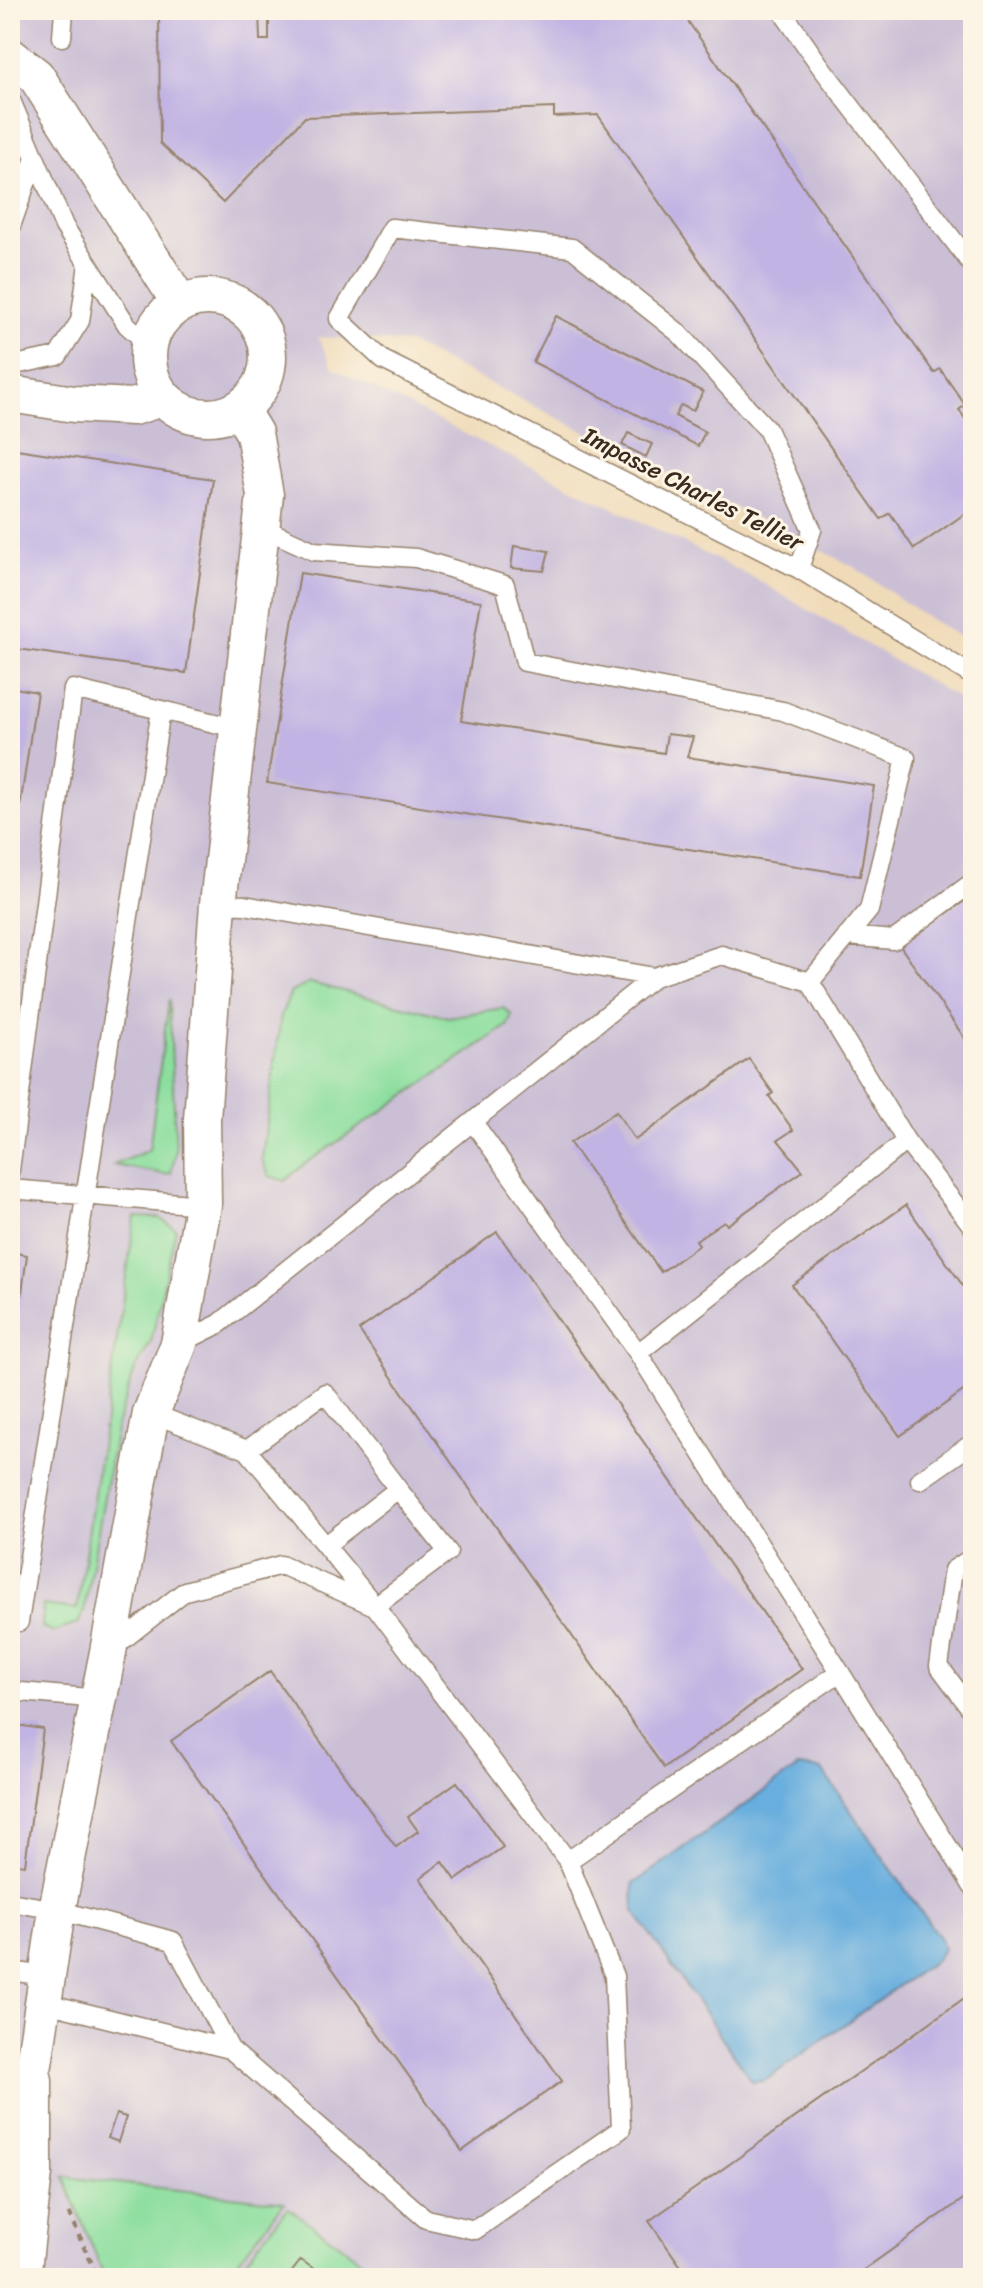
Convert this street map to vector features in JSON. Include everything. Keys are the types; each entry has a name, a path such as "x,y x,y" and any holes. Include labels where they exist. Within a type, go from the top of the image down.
{"street":[{"path":"10,56 36,76 180,303"},
{"path":"211,296 240,305 262,328 269,358 261,388 240,410 213,418 185,414 162,398 149,373 148,344 159,320 180,303 211,296"},
{"path":"10,394 74,404 133,407 162,398"},
{"path":"22,2278 34,2173 34,2064 57,1910 151,1413 179,1344 203,1205 202,1119 218,904 265,495 254,433 240,410"},
{"path":"10,2121 34,2064"}],"lane":[{"path":"62,37 64,10"},
{"path":"781,10 973,266"},
{"path":"10,98 64,226 127,325 148,344"},
{"path":"10,229 35,158"},
{"name":"Impasse Charles Tellier","path":"799,569 812,530 767,429 680,334 572,248 392,228 339,319 383,360 799,569 973,676"},
{"path":"10,366 58,356 80,321 88,264"},
{"path":"263,528 314,551 416,558 505,585 525,662 783,711 906,758 869,910 810,982"},
{"path":"10,1170 73,689 239,729"},
{"path":"10,1621 19,1622 161,710"},
{"path":"847,936 894,940 973,882"},
{"path":"218,904 244,905 654,977"},
{"path":"179,1344 219,1324 654,977 722,955 810,982 906,1141 973,1227"},
{"path":"473,1122 638,1353 973,1887"},
{"path":"638,1353 906,1141"},
{"path":"10,1189 203,1205"},
{"path":"247,1450 325,1393 448,1552 375,1606"},
{"path":"10,1902 57,1910 173,1941 230,2049 426,2219 475,2230 621,2129 614,1976 568,1861 375,1606 247,1450 151,1413"},
{"path":"920,1480 973,1443"},
{"path":"326,1545 398,1489"},
{"path":"973,1557 953,1570 939,1666 973,1712"},
{"path":"108,1652 185,1591 281,1565 375,1606"},
{"path":"568,1861 840,1672"},
{"path":"10,1691 99,1699"},
{"path":"10,1971 44,1989 230,2049"}],"shaded area":[{"path":"10,10 973,10 973,645 854,567 409,343 318,337 333,368 754,578 973,707 973,2278 386,2278 288,2208 230,2278 10,2278"}],"green space":[{"path":"310,983 448,1017 503,1008 512,1015 507,1026 305,1164 285,1181 269,1176 262,1159 281,1015 291,992"},
{"path":"169,999 176,1151 171,1173 164,1174 114,1165 149,1150"},
{"path":"135,1217 159,1218 176,1229 151,1342 136,1367 117,1423 84,1611 78,1624 53,1632 42,1627 43,1605 77,1609"},
{"path":"64,2177 285,2202 224,2278 105,2278"},
{"path":"288,2208 386,2278 230,2278"}],"water":[{"path":"798,1767 822,1770 940,1939 943,1949 937,1959 764,2081 753,2082 634,1911 633,1884"}],"building":[{"path":"159,10 259,10 260,40 269,40 269,10 680,10 934,373 940,369 965,405 959,410 973,430 973,508 914,549 890,513 881,519 598,115 554,117 554,108 305,117 223,203 160,143"},
{"path":"556,316 703,392 693,411 681,405 675,416 705,432 698,446 533,362"},
{"path":"628,433 652,444 646,457 622,445"},
{"path":"10,448 213,479 186,673 10,648"},
{"path":"514,546 549,551 544,571 511,568"},
{"path":"300,573 481,601 461,721 664,753 667,734 693,737 687,757 874,786 860,876 267,783"},
{"path":"10,687 37,692 12,861 10,861"},
{"path":"973,895 973,1050 900,946"},
{"path":"749,1059 773,1093 769,1096 793,1130 778,1140 803,1171 727,1225 724,1221 696,1240 699,1245 661,1272 570,1143 616,1111 635,1140"},
{"path":"906,1205 973,1300 973,1304 964,1311 973,1324 973,1384 900,1436 792,1285"},
{"path":"497,1232 802,1669 664,1768 359,1330"},
{"path":"10,1252 27,1255 12,1367 10,1367"},
{"path":"270,1671 396,1847 418,1831 408,1817 457,1782 503,1847 456,1880 443,1862 420,1878 562,2081 462,2151 171,1741"},
{"path":"10,1724 43,1729 25,1865 10,1863"},
{"path":"973,1992 973,2192 852,2278 689,2278 649,2221"},
{"path":"116,2114 126,2117 118,2142 108,2138"},
{"path":"301,2260 327,2278 287,2278"}]}
